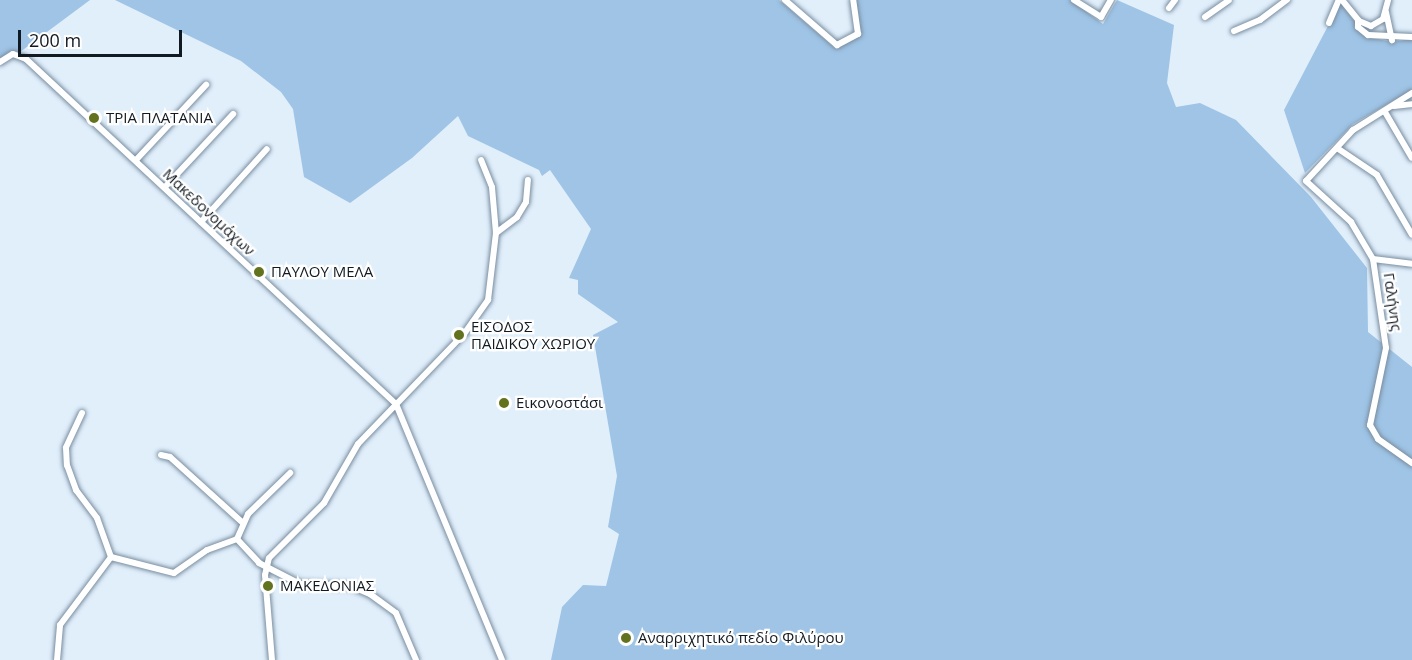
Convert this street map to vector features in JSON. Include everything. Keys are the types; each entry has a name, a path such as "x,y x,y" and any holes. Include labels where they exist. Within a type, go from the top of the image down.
{"street":[{"path":"788,1 832,44 858,34 853,0"},
{"path":"1074,0 1101,17 1111,0"},
{"path":"1169,8 1175,0"},
{"path":"1205,18 1229,0"},
{"path":"1234,31 1260,20 1287,0"},
{"path":"1329,23 1341,0 1358,20 1362,32 1392,40 1412,37"},
{"path":"1388,0 1386,12 1392,40"},
{"path":"1358,20 1373,26 1386,12"},
{"name":"Μακεδονομάχων","path":"0,62 11,54 23,58 136,160 396,404"},
{"path":"136,160 206,85"},
{"name":"Γαλήνης","path":"1412,93 1385,112 1357,127 1307,183 1351,222 1373,259 1386,349 1370,425 1378,439 1412,463"},
{"path":"1394,106 1412,104"},
{"path":"1385,112 1412,158"},
{"path":"165,187 233,114"},
{"path":"1337,147 1377,175 1412,235"},
{"path":"201,222 267,149"},
{"path":"272,660 265,566 324,503 358,444 464,334 488,300 496,232 492,187 481,160"},
{"path":"496,232 517,217 526,202 528,180"},
{"path":"1373,259 1412,264"},
{"path":"396,404 502,660"},
{"path":"81,413 66,448 67,465 76,489 97,518 111,557"},
{"path":"161,454 243,523"},
{"path":"111,557 174,573 207,550 237,539 243,523 290,473"},
{"path":"237,539 265,566 300,584 351,586 370,594 398,617 416,660"},
{"path":"57,660 60,625 111,557"}],"shaded area":[{"path":"0,0 90,0 20,52 11,51 0,59"},
{"path":"115,0 779,0 836,49 860,36 856,0 1070,0 1103,24 1117,0 1174,25 1167,83 1176,107 1200,103 1236,120 1311,197 1367,268 1368,332 1412,367 1412,660 551,660 562,607 583,585 606,586 619,534 608,527 617,476 593,335 618,322 578,294 578,280 569,278 591,229 550,170 542,176 539,170 468,136 458,116 412,158 350,203 304,177 293,109 281,92 241,61"},
{"path":"1340,3 1367,37 1392,42 1412,39 1412,90 1353,124 1305,173 1284,110"}],"place":[{"name":"ΤΡΙΑ ΠΛΑΤΑΝΙΑ","path":"94,118"},
{"name":"ΠΑΥΛΟΥ ΜΕΛΑ","path":"259,272"},
{"name":"ΕΙΣΟΔΟΣ ΠΑΙΔΙΚΟΥ ΧΩΡΙΟΥ","path":"459,335"},
{"name":"Εικονοστάσι","path":"504,403"},
{"name":"ΜΑΚΕΔΟΝΙΑΣ","path":"268,586"},
{"name":"Αναρριχητικό πεδίο Φιλύρου","path":"626,638"}]}
